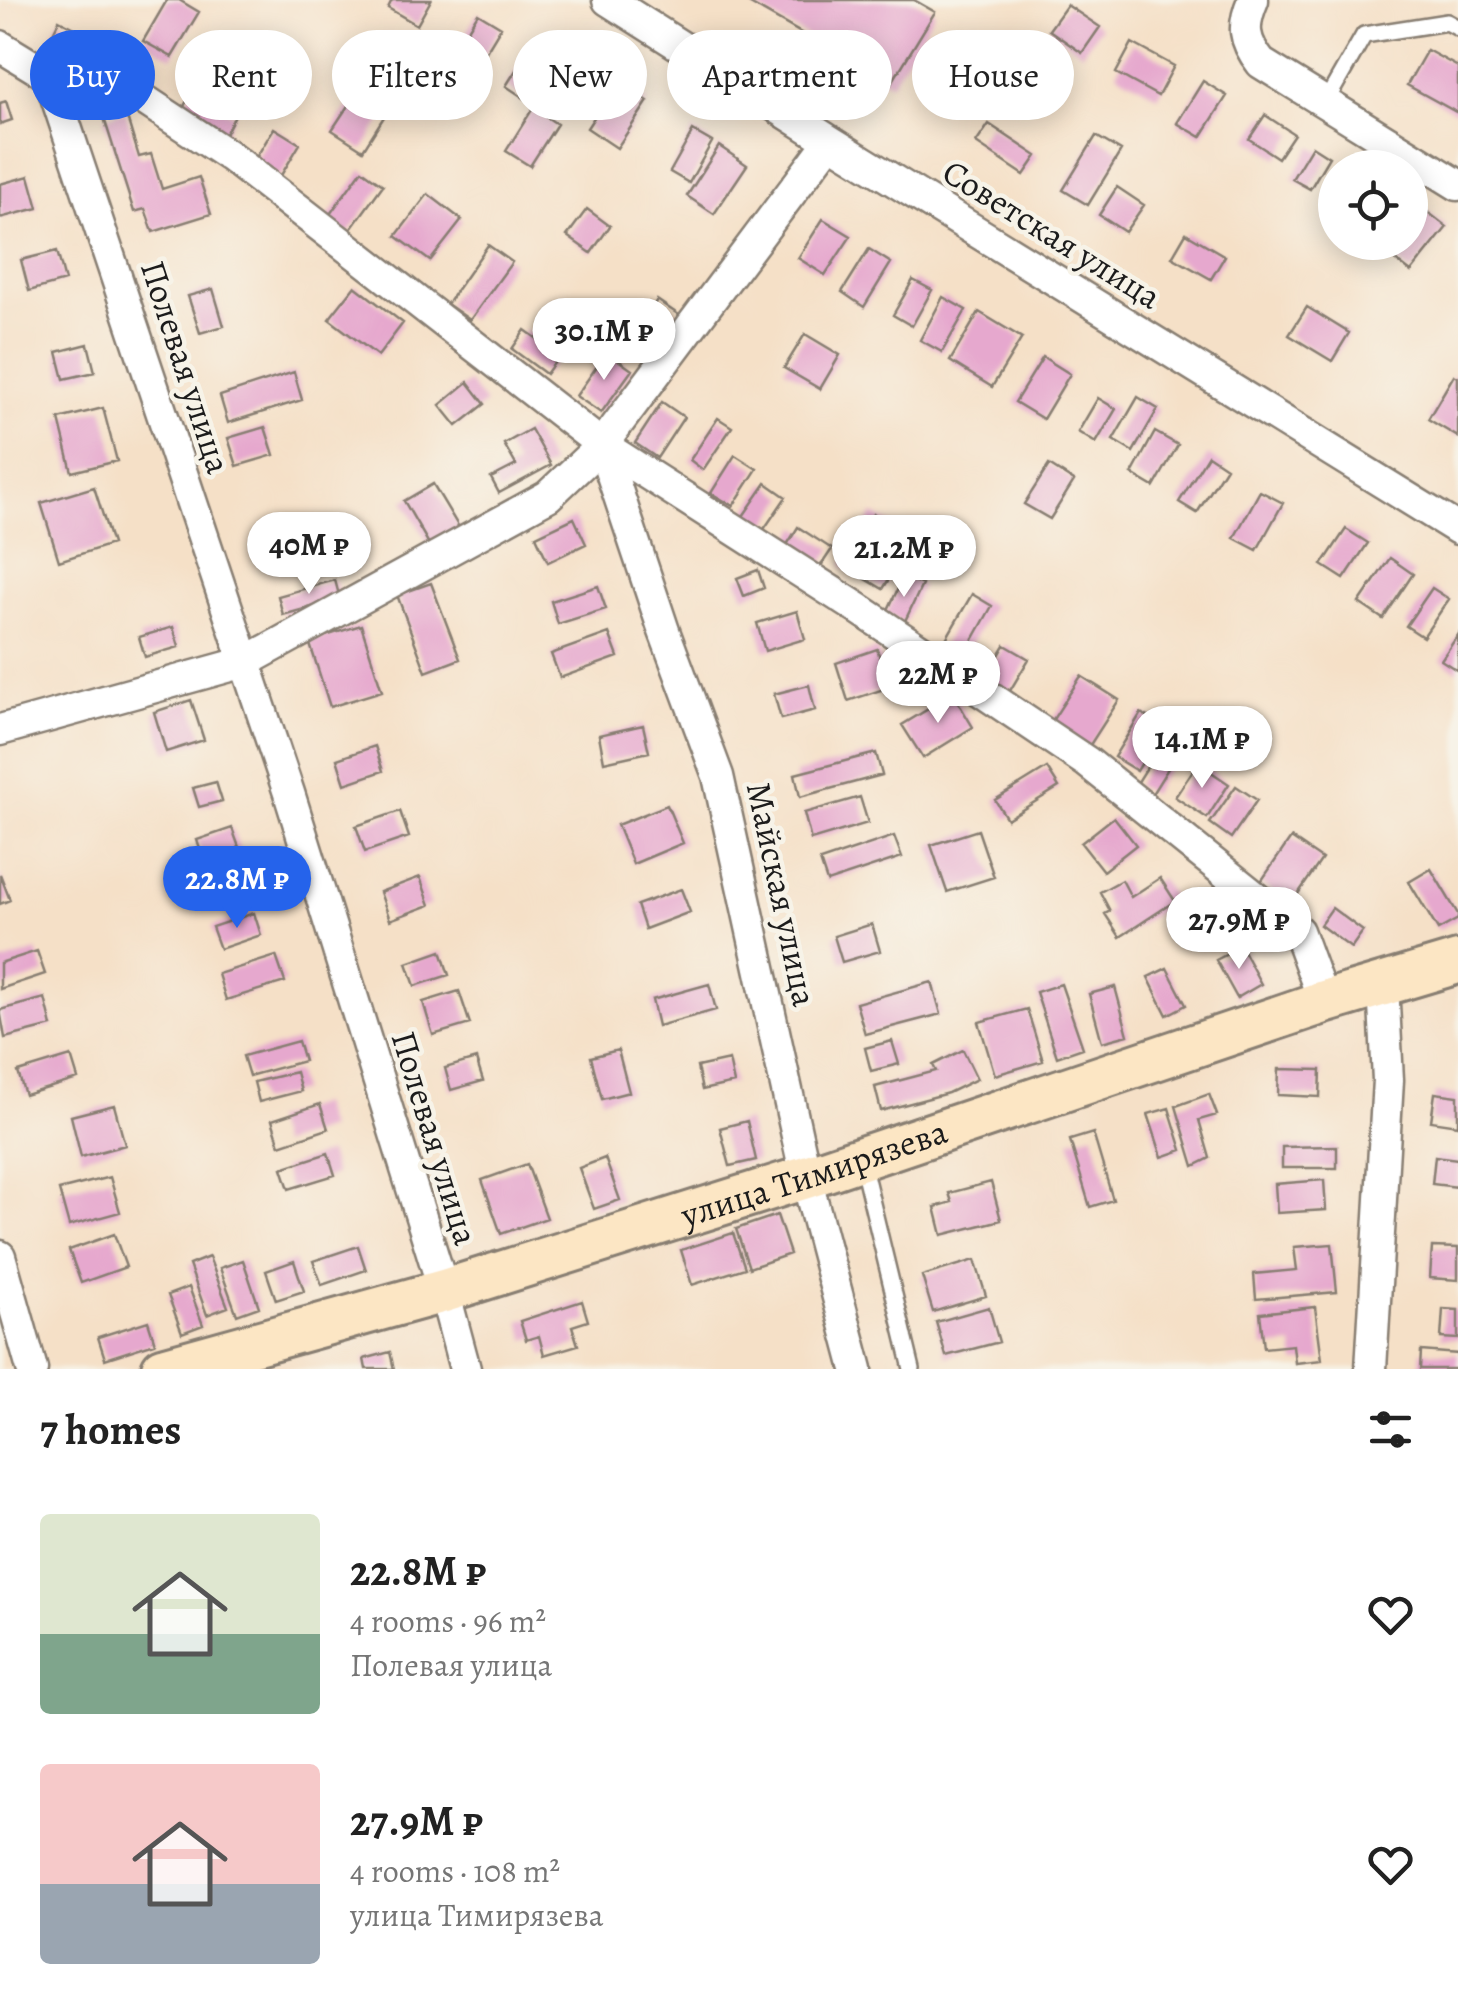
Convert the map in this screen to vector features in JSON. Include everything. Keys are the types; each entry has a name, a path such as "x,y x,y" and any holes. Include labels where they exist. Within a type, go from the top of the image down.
{"main road":[{"name":"улица Тимирязева","path":"163,1369 444,1290 806,1177 1324,1002 1458,962"}],"street":[{"name":"Советская улица","path":"608,0 1458,529"},
{"path":"1253,0 1244,21 1249,47 1261,62 1458,185"},
{"path":"0,46 30,64"},
{"path":"155,107 231,157 602,445 859,609 1088,762 1298,931 1324,1002"},
{"name":"Полевая улица","path":"65,120 289,793 444,1290 465,1369"},
{"path":"0,730 245,662 548,496 602,445 830,141"},
{"name":"Майская улица","path":"602,445 664,632 718,776 806,1177 856,1369"},
{"path":"1372,1369 1388,1080 1383,985"},
{"path":"0,1256 32,1369"}],"lane":[{"path":"1326,103 1364,34 1447,22 1458,28"},
{"path":"861,1158 912,1369"}],"building":[{"path":"167,0 179,0 199,12 188,30 175,30 172,57 155,48 155,30 149,30"},
{"path":"392,0 431,0 417,25 388,8"},
{"path":"743,0 914,0 935,12 924,30 912,30 912,50 892,82 892,30 796,30"},
{"path":"1067,5 1100,27 1082,53 1074,47 1074,30 1049,30"},
{"path":"478,13 501,27 493,40 493,30 467,30"},
{"path":"59,20 79,30 54,30"},
{"path":"1132,43 1174,66 1158,96 1116,73"},
{"path":"1427,50 1458,67 1456,112 1407,85"},
{"path":"1203,81 1227,96 1201,137 1177,123"},
{"path":"6,101 12,120 0,124 0,103"},
{"path":"1265,115 1294,134 1278,158 1249,139"},
{"path":"105,120 128,120 139,157 151,154 162,189 199,177 211,214 153,232 145,209 134,212"},
{"path":"182,120 232,120 222,140"},
{"path":"339,120 382,120 363,150 332,130"},
{"path":"525,120 551,120 557,124 530,166 506,151"},
{"path":"592,120 635,120 617,148 587,128"},
{"path":"989,124 1037,156 1024,175 976,143"},
{"path":"274,128 300,144 280,177 254,161"},
{"path":"693,131 712,142 689,183 670,172"},
{"path":"1096,136 1121,151 1088,205 1063,190"},
{"path":"719,146 747,165 714,214 687,196"},
{"path":"1312,146 1318,150 1318,176 1310,189 1292,179"},
{"path":"362,170 383,185 346,236 325,221"},
{"path":"29,176 38,208 0,218 0,184"},
{"path":"1117,187 1144,205 1125,232 1099,215"},
{"path":"428,194 462,220 430,261 396,236"},
{"path":"587,209 610,226 591,253 567,236"},
{"path":"1428,212 1447,227 1428,251"},
{"path":"823,219 851,236 825,275 798,258"},
{"path":"1186,233 1225,256 1211,279 1172,257"},
{"path":"488,245 512,262 470,320 447,304"},
{"path":"869,249 891,263 864,307 842,292"},
{"path":"57,251 65,281 29,291 21,260"},
{"path":"1395,260 1421,260 1411,272"},
{"path":"913,280 932,290 912,326 893,315"},
{"path":"355,286 403,323 378,356 329,319"},
{"path":"213,289 224,326 200,333 188,296"},
{"path":"943,297 966,310 942,352 920,340"},
{"path":"657,300 682,317 657,353 632,335"},
{"path":"1307,307 1349,333 1332,361 1289,335"},
{"path":"979,312 1022,338 992,387 950,361"},
{"path":"525,330 560,355 546,374 512,349"},
{"path":"805,334 840,355 820,389 784,368"},
{"path":"88,344 95,372 64,379 57,352"},
{"path":"607,352 632,370 601,413 576,396"},
{"path":"1043,357 1070,374 1043,419 1015,402"},
{"path":"294,372 302,400 228,423 220,396"},
{"path":"1454,375 1458,377 1458,437 1428,419"},
{"path":"468,382 485,404 457,426 440,405"},
{"path":"1138,397 1158,409 1133,452 1113,440"},
{"path":"1098,398 1116,409 1096,443 1078,432"},
{"path":"662,402 684,417 657,458 635,443"},
{"path":"103,408 117,461 72,472 59,419"},
{"path":"718,418 732,427 703,470 690,460"},
{"path":"265,427 274,455 237,466 228,438"},
{"path":"531,429 551,465 499,493 491,478 516,465 504,444"},
{"path":"1155,432 1178,445 1154,487 1132,474"},
{"path":"735,455 757,469 733,506 711,493"},
{"path":"1208,455 1226,467 1197,513 1179,502"},
{"path":"1049,465 1074,481 1050,519 1024,504"},
{"path":"766,483 786,497 760,535 739,522"},
{"path":"433,484 460,529 430,546 404,501"},
{"path":"94,487 112,544 59,561 41,503"},
{"path":"1260,491 1283,503 1257,550 1234,538"},
{"path":"873,514 914,537 883,589 842,565"},
{"path":"574,518 586,544 548,562 536,536"},
{"path":"295,526 302,551 266,561 259,537"},
{"path":"798,527 832,549 818,570 785,548"},
{"path":"1346,529 1368,543 1344,579 1322,565"},
{"path":"1390,558 1413,574 1383,619 1359,603"},
{"path":"758,570 764,588 744,596 737,578"},
{"path":"904,576 922,585 904,623 886,614"},
{"path":"335,580 340,599 283,615 278,596"},
{"path":"431,583 460,659 426,672 397,595"},
{"path":"598,586 606,609 558,624 551,601"},
{"path":"1432,588 1449,599 1423,637 1406,626"},
{"path":"972,594 992,606 960,663 939,651"},
{"path":"797,611 805,639 765,651 757,623"},
{"path":"361,625 382,691 330,707 309,641"},
{"path":"173,627 179,647 145,657 139,637"},
{"path":"609,633 618,657 560,678 551,654"},
{"path":"1458,635 1458,671 1441,660"},
{"path":"1005,645 1029,659 1008,694 984,680"},
{"path":"877,649 890,687 848,701 836,663"},
{"path":"1081,676 1119,700 1088,748 1050,724"},
{"path":"809,685 815,710 781,719 774,694"},
{"path":"953,694 973,727 923,758 902,725"},
{"path":"191,700 204,740 166,752 154,712"},
{"path":"1141,713 1164,727 1137,771 1114,757"},
{"path":"643,725 649,752 604,762 599,735"},
{"path":"1166,737 1182,746 1152,794 1136,785"},
{"path":"375,746 383,771 345,784 337,759"},
{"path":"876,753 882,775 800,797 795,774"},
{"path":"1198,763 1229,784 1207,818 1175,797"},
{"path":"1047,768 1059,787 1007,819 995,800"},
{"path":"216,782 222,801 199,807 193,788"},
{"path":"1236,786 1257,800 1231,838 1210,823"},
{"path":"860,797 868,823 811,840 804,813"},
{"path":"667,805 683,843 633,864 617,825"},
{"path":"400,811 409,837 365,852 356,826"},
{"path":"1114,817 1136,845 1103,871 1081,843"},
{"path":"232,828 240,850 204,862 197,840"},
{"path":"978,830 994,877 947,892 931,845"},
{"path":"894,836 902,857 827,882 820,861"},
{"path":"1291,838 1322,859 1291,904 1260,883"},
{"path":"1431,869 1458,914 1458,919 1438,930 1409,882"},
{"path":"0,874 10,900 0,904"},
{"path":"420,877 430,905 390,920 380,892"},
{"path":"1160,878 1175,901 1120,937 1105,914 1110,911 1100,892 1122,880 1131,897"},
{"path":"681,889 690,912 645,929 637,905"},
{"path":"1332,908 1363,931 1351,948 1320,925"},
{"path":"254,913 261,935 220,949 212,927"},
{"path":"872,924 880,951 842,962 834,936"},
{"path":"1241,947 1261,984 1237,998 1216,960"},
{"path":"37,951 45,974 0,989 0,963"},
{"path":"441,951 449,975 415,986 407,963"},
{"path":"276,956 285,982 226,1000 218,974"},
{"path":"1167,968 1186,1005 1167,1015 1148,977"},
{"path":"932,982 941,1014 865,1034 856,1003"},
{"path":"709,984 716,1010 658,1026 652,1000"},
{"path":"1061,984 1083,1048 1057,1057 1036,992"},
{"path":"1115,987 1128,1035 1102,1042 1089,994"},
{"path":"459,991 470,1024 433,1035 423,1002"},
{"path":"45,998 52,1026 5,1038 0,1010"},
{"path":"1027,1009 1043,1061 995,1075 979,1022"},
{"path":"298,1041 304,1061 249,1076 243,1056"},
{"path":"892,1041 899,1064 871,1071 865,1048"},
{"path":"618,1050 629,1092 602,1099 591,1057"},
{"path":"963,1050 977,1079 948,1093 881,1111 875,1087 936,1071 933,1065"},
{"path":"71,1056 78,1079 25,1095 18,1072"},
{"path":"476,1059 483,1081 451,1090 445,1068"},
{"path":"729,1060 734,1083 702,1090 697,1067"},
{"path":"1279,1069 1321,1070 1320,1097 1278,1095"},
{"path":"296,1072 301,1091 259,1102 254,1082"},
{"path":"1435,1093 1458,1096 1458,1125 1431,1121"},
{"path":"1209,1094 1217,1115 1199,1120 1210,1158 1194,1166 1176,1106"},
{"path":"320,1104 328,1129 280,1145 272,1120"},
{"path":"114,1105 125,1145 81,1157 71,1116"},
{"path":"1169,1108 1182,1150 1162,1157 1148,1114"},
{"path":"747,1121 756,1160 730,1166 720,1128"},
{"path":"1093,1133 1113,1200 1090,1207 1070,1140"},
{"path":"1337,1146 1337,1168 1282,1168 1282,1147"},
{"path":"328,1153 335,1175 289,1189 282,1168"},
{"path":"1435,1156 1458,1159 1458,1187 1432,1184"},
{"path":"605,1158 620,1200 594,1209 579,1168"},
{"path":"527,1164 547,1218 501,1234 482,1180"},
{"path":"110,1177 120,1212 69,1226 59,1190"},
{"path":"1324,1180 1326,1210 1277,1213 1275,1184"},
{"path":"991,1182 1001,1220 942,1235 935,1207 952,1202 949,1193"},
{"path":"777,1215 790,1254 749,1268 736,1229"},
{"path":"733,1233 745,1268 692,1285 681,1250"},
{"path":"114,1234 126,1267 81,1283 69,1250"},
{"path":"1332,1244 1337,1292 1256,1299 1254,1274 1297,1270 1294,1247"},
{"path":"358,1246 366,1270 322,1285 313,1261"},
{"path":"1432,1247 1458,1248 1458,1280 1430,1278"},
{"path":"209,1257 228,1307 207,1315 189,1265"},
{"path":"243,1260 259,1307 237,1315 220,1268"},
{"path":"975,1260 986,1296 933,1312 922,1276"},
{"path":"294,1261 304,1291 276,1300 266,1271"},
{"path":"189,1287 203,1325 182,1333 168,1295"},
{"path":"582,1301 588,1321 572,1326 578,1345 544,1355 539,1336 526,1340 520,1321"},
{"path":"989,1307 999,1342 946,1356 936,1322"},
{"path":"1315,1307 1322,1360 1295,1363 1293,1345 1264,1348 1260,1313"},
{"path":"1443,1309 1458,1310 1458,1339 1441,1338"},
{"path":"148,1321 155,1343 105,1359 98,1337"},
{"path":"1421,1351 1458,1354 1458,1369 1420,1369"},
{"path":"390,1352 394,1369 366,1369 364,1359"}]}
